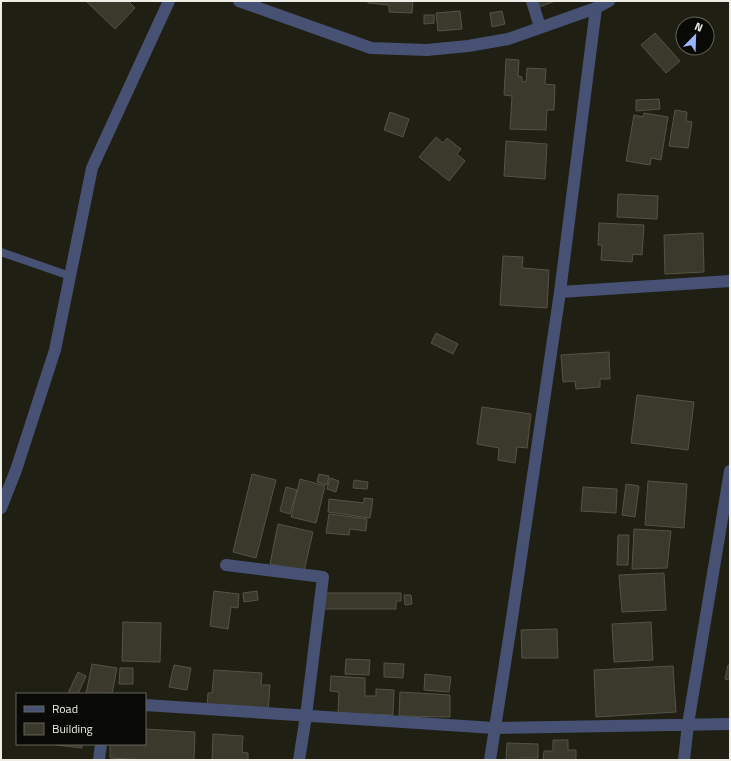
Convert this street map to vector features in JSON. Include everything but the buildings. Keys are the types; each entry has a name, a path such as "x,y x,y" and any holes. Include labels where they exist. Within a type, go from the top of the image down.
{"street":[{"path":"1,508 16,470 55,350 92,168 169,1"},
{"path":"239,1 371,48 427,50 468,46 508,38 596,8 609,1"},
{"path":"532,1 540,28"},
{"path":"490,760 560,292 596,8"},
{"path":"560,292 730,281"},
{"path":"684,760 688,724 730,471"},
{"path":"226,565 323,577 306,716 299,760"},
{"path":"146,705 494,728 730,724"},
{"path":"99,760 101,745"}],"lane":[{"path":"1,252 70,276"}]}
